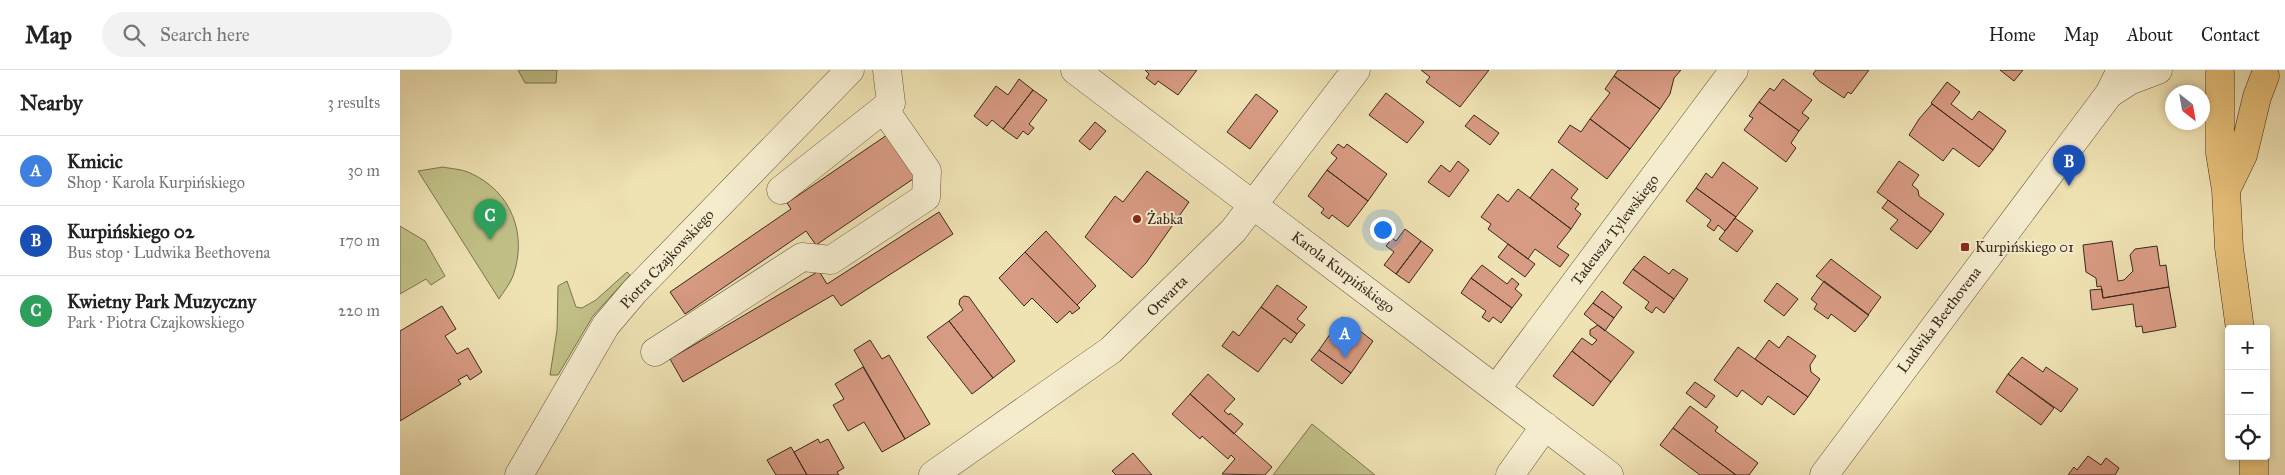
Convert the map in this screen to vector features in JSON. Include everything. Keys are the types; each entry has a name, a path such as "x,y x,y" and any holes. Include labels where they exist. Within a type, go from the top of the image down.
{"main road":[{"path":"2239,325 2229,248 2226,190 2220,152 2218,71 2242,79 2271,73"},
{"path":"2226,190 2243,155 2257,97 2271,73"},
{"path":"2254,460 2254,475"}],"street":[{"path":"781,190 891,103 887,70"},
{"name":"Karola Kurpińskiego","path":"1075,70 1610,475"},
{"name":"Otwarta","path":"933,475 1111,350 1233,231 1356,70"},
{"name":"Tadeusza Tylewskiego","path":"1496,389 1734,70"},
{"name":"Ludwika Beethovena","path":"1824,475 2109,94 2121,70"},
{"name":"Ludwika Beethovena","path":"2109,94 2129,82 2158,70"},
{"name":"Piotra Czajkowskiego","path":"519,475 606,325 641,285 849,71"},
{"path":"655,352 802,257 831,260 926,197 927,171 884,110"},
{"path":"1510,475 1546,426"}],"green space":[{"path":"518,70 557,70 556,83 525,83"},
{"path":"443,167 467,172 484,181 506,202 512,215 517,230 517,260 512,279 499,299 418,171"},
{"path":"400,226 425,241 445,276 431,285 426,279 400,294"},
{"path":"627,272 630,275 593,316 558,375 550,375 557,330 558,286 567,281 576,307 582,308 596,300"},
{"path":"1312,424 1375,475 1273,475"}],"building":[{"path":"1145,70 1197,70 1178,95 1158,81 1155,85 1146,78 1149,74"},
{"path":"1421,70 1489,70 1460,107 1426,82 1430,77"},
{"path":"1618,70 1681,70 1674,78 1670,94 1660,109 1614,76"},
{"path":"1816,70 1869,70 1851,94 1848,92 1844,98 1819,81 1813,74"},
{"path":"2000,70 2023,70 2014,81"},
{"path":"1614,76 1660,109 1630,149 1590,119 1610,93 1605,89"},
{"path":"1019,79 1033,90 1003,129 992,120 987,126 974,116 996,86 1008,95"},
{"path":"1783,79 1812,100 1802,113 1809,118 1799,131 1759,102 1770,88 1774,91"},
{"path":"1947,82 1960,92 1951,104 1972,120 1979,111 2006,131 1993,150 1931,103"},
{"path":"1033,90 1047,100 1029,124 1034,128 1028,135 1023,131 1017,139 1003,129"},
{"path":"1386,93 1424,122 1407,143 1369,115"},
{"path":"1256,94 1278,111 1250,149 1227,132"},
{"path":"1759,102 1799,131 1791,143 1796,148 1786,162 1744,130 1753,118 1749,116"},
{"path":"1932,104 1993,150 1979,167 1953,148 1943,161 1909,135 1919,119"},
{"path":"1474,115 1499,133 1490,145 1465,126"},
{"path":"1590,119 1630,149 1607,179 1558,142 1570,125 1581,132"},
{"path":"1095,122 1106,131 1090,150 1079,141"},
{"path":"887,135 916,177 816,245 806,231 685,314 670,292 791,209 787,203"},
{"path":"1338,144 1344,148 1347,144 1387,174 1368,201 1327,170 1337,158 1331,153"},
{"path":"1458,161 1469,170 1449,197 1428,182 1441,165 1450,172"},
{"path":"1899,161 1919,175 1912,185 1918,190 1919,196 1944,214 1931,232 1877,192"},
{"path":"1723,162 1758,188 1736,217 1696,188 1706,173 1712,178"},
{"path":"1552,169 1578,189 1571,198 1579,204 1575,209 1581,214 1571,229 1530,198"},
{"path":"1327,170 1368,201 1348,227 1332,215 1329,219 1321,213 1324,209 1308,196"},
{"name":"Żabka","path":"1147,171 1189,202 1146,263 1132,278 1085,237 1115,196 1123,202"},
{"path":"1696,188 1736,217 1725,231 1718,225 1714,231 1707,226 1711,220 1686,201"},
{"path":"1518,189 1571,229 1557,247 1569,255 1560,267 1535,249 1528,259 1488,229 1491,224 1481,217 1498,194 1508,202"},
{"path":"1888,200 1931,232 1917,249 1890,229 1898,220 1882,208"},
{"path":"939,212 953,234 841,306 833,295 683,382 670,359 819,271 827,284"},
{"path":"1735,218 1753,231 1737,252 1719,239"},
{"path":"1405,229 1421,241 1396,274 1384,265 1394,252 1386,246 1392,238 1396,241"},
{"path":"1046,231 1096,286 1077,305 1025,252"},
{"path":"1421,241 1433,250 1409,283 1396,274"},
{"path":"2112,241 2118,281 2124,280 2133,271 2130,255 2135,249 2157,246 2160,266 2166,265 2169,287 2103,298 2101,286 2097,287 2096,278 2086,272 2083,245"},
{"path":"1508,244 1535,264 1525,277 1498,257"},
{"path":"1025,252 1080,308 1072,314 1070,311 1057,323 1032,298 1024,306 999,278"},
{"path":"1644,256 1669,274 1673,269 1688,279 1674,299 1633,269"},
{"path":"1831,259 1881,297 1868,315 1816,276"},
{"path":"1482,265 1507,284 1512,278 1519,284 1515,289 1522,295 1512,308 1471,278"},
{"path":"1633,269 1674,299 1664,313 1656,307 1652,313 1645,308 1649,302 1623,283"},
{"path":"1471,278 1512,308 1501,323 1493,317 1489,322 1482,317 1486,311 1461,293"},
{"path":"1824,281 1869,315 1855,332 1831,314 1828,319 1814,309 1817,304 1811,299"},
{"path":"1777,283 1798,299 1784,316 1764,301"},
{"path":"1277,285 1307,307 1297,319 1305,325 1297,334 1261,307"},
{"path":"2169,287 2176,327 2143,333 2142,326 2136,327 2133,304 2092,310 2090,290 2102,289 2103,298"},
{"path":"1602,291 1622,307 1614,318 1593,303"},
{"path":"964,296 969,297 1015,361 993,378 949,321 963,310 959,304 960,299"},
{"path":"1593,303 1614,318 1605,331 1584,314"},
{"path":"442,306 456,329 445,336 457,354 468,348 482,372 470,380 467,375 458,380 461,384 400,421 400,331"},
{"path":"1261,307 1297,334 1291,343 1284,338 1258,372 1222,346 1233,331 1239,336"},
{"path":"1342,317 1373,341 1351,373 1319,350"},
{"path":"949,321 993,378 972,394 927,337"},
{"path":"1598,325 1634,352 1611,382 1572,351 1582,338 1592,345 1597,340 1590,335 1590,330"},
{"path":"1788,336 1816,356 1810,365 1811,372 1820,379 1808,397 1755,359 1769,340 1779,348"},
{"path":"870,340 882,359 889,355 930,424 905,439 854,350"},
{"path":"1738,347 1808,397 1794,415 1768,396 1762,405 1742,390 1737,397 1714,380"},
{"path":"1319,350 1351,373 1342,384 1311,360"},
{"path":"1572,351 1611,382 1593,406 1553,376"},
{"path":"2022,357 2043,372 2046,367 2078,389 2061,412 2008,374"},
{"path":"863,367 905,439 882,452 864,422 848,431 833,405 844,399 835,384"},
{"path":"1208,374 1235,399 1224,411 1229,415 1230,413 1243,424 1234,434 1190,394"},
{"path":"2008,374 2054,408 2041,425 1996,392"},
{"path":"1695,382 1715,396 1706,408 1686,393"},
{"path":"1190,394 1272,467 1265,475 1222,474 1235,459 1231,455 1228,459 1202,436 1200,439 1172,414"},
{"path":"1690,406 1718,427 1715,431 1758,463 1749,475 1736,475 1673,428"},
{"path":"1673,428 1736,475 1700,475 1660,445"},
{"path":"818,439 820,443 828,439 844,468 837,472 839,475 807,475 794,452"},
{"path":"791,447 807,475 776,475 767,460"},
{"path":"1133,453 1152,475 1116,475 1112,471"},
{"path":"2088,456 2101,465 2106,458 2119,468 2115,475 2068,475 2074,467 2077,470"}],"place":[{"name":"Kurpińskiego 02","path":"2069,186"},
{"name":"Żabka","path":"1137,219"},
{"name":"Kwietny Park Muzyczny","path":"490,240"},
{"name":"Kurpińskiego 01","path":"1965,247"},
{"name":"Kmicic","path":"1345,358"}]}
